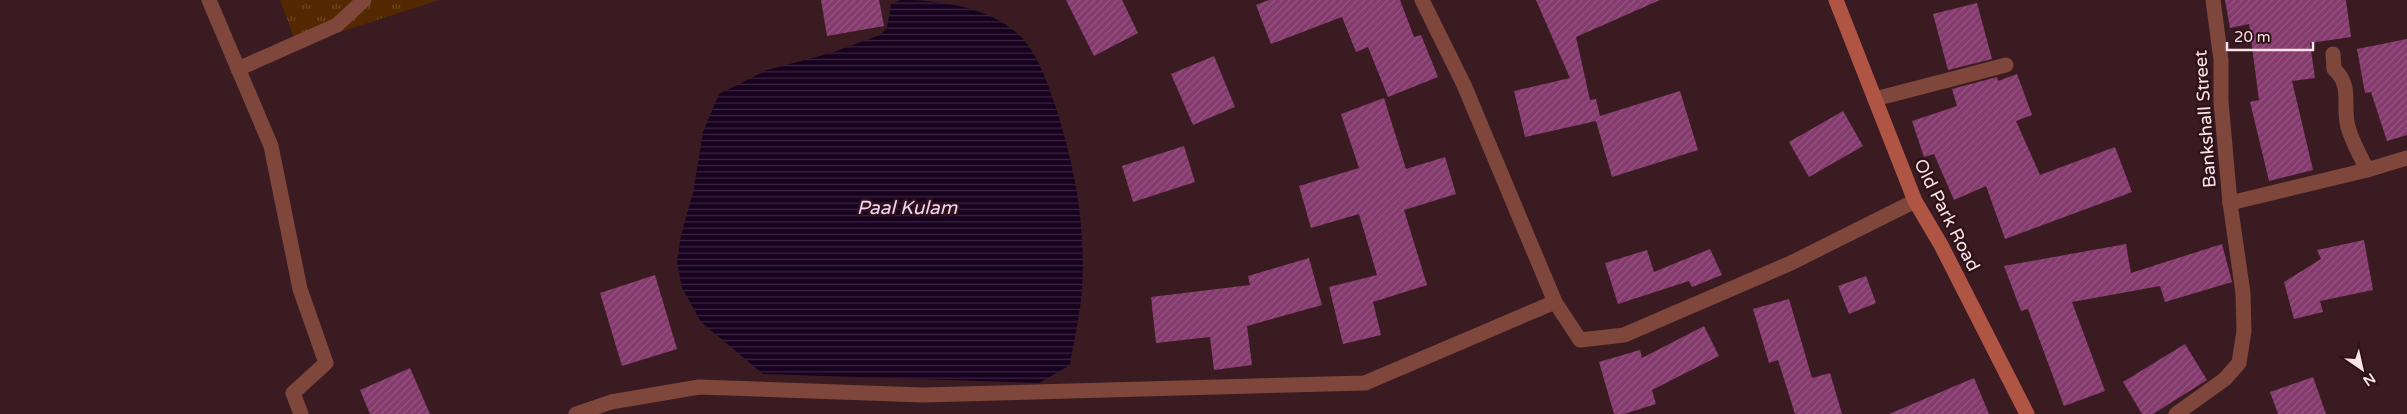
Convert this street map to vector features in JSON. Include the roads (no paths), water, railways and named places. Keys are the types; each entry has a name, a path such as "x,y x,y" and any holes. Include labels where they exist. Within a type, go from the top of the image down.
{"street":[{"path":"209,0 271,146 300,289 326,363 293,393 301,414"},
{"path":"238,69 337,25 364,0"},
{"path":"1422,0 1464,85 1555,302 1580,340 1624,335 1791,263 1915,201"},
{"name":"Old Park Road","path":"1836,0 1915,201 1941,245 2027,414"},
{"name":"Bankshall Street","path":"2213,0 2221,60 2221,101 2230,203 2367,170 2407,158"},
{"path":"2333,54 2334,69 2343,77 2345,85 2346,116 2349,129 2367,170"},
{"path":"1875,100 2006,65"},
{"path":"2176,414 2225,379 2239,363 2244,331 2243,293 2230,203"},
{"path":"576,414 611,402 699,387 923,395 1365,384 1555,302"}],"water":[{"name":"Paal Kulam","path":"901,0 916,0 963,7 993,17 1006,25 1018,34 1031,49 1041,68 1056,108 1069,152 1078,198 1082,243 1082,290 1070,365 1039,383 763,374 701,322 682,288 677,261 681,235 693,193 703,132 719,94 767,70 831,53 880,35 887,28 891,4"}]}
